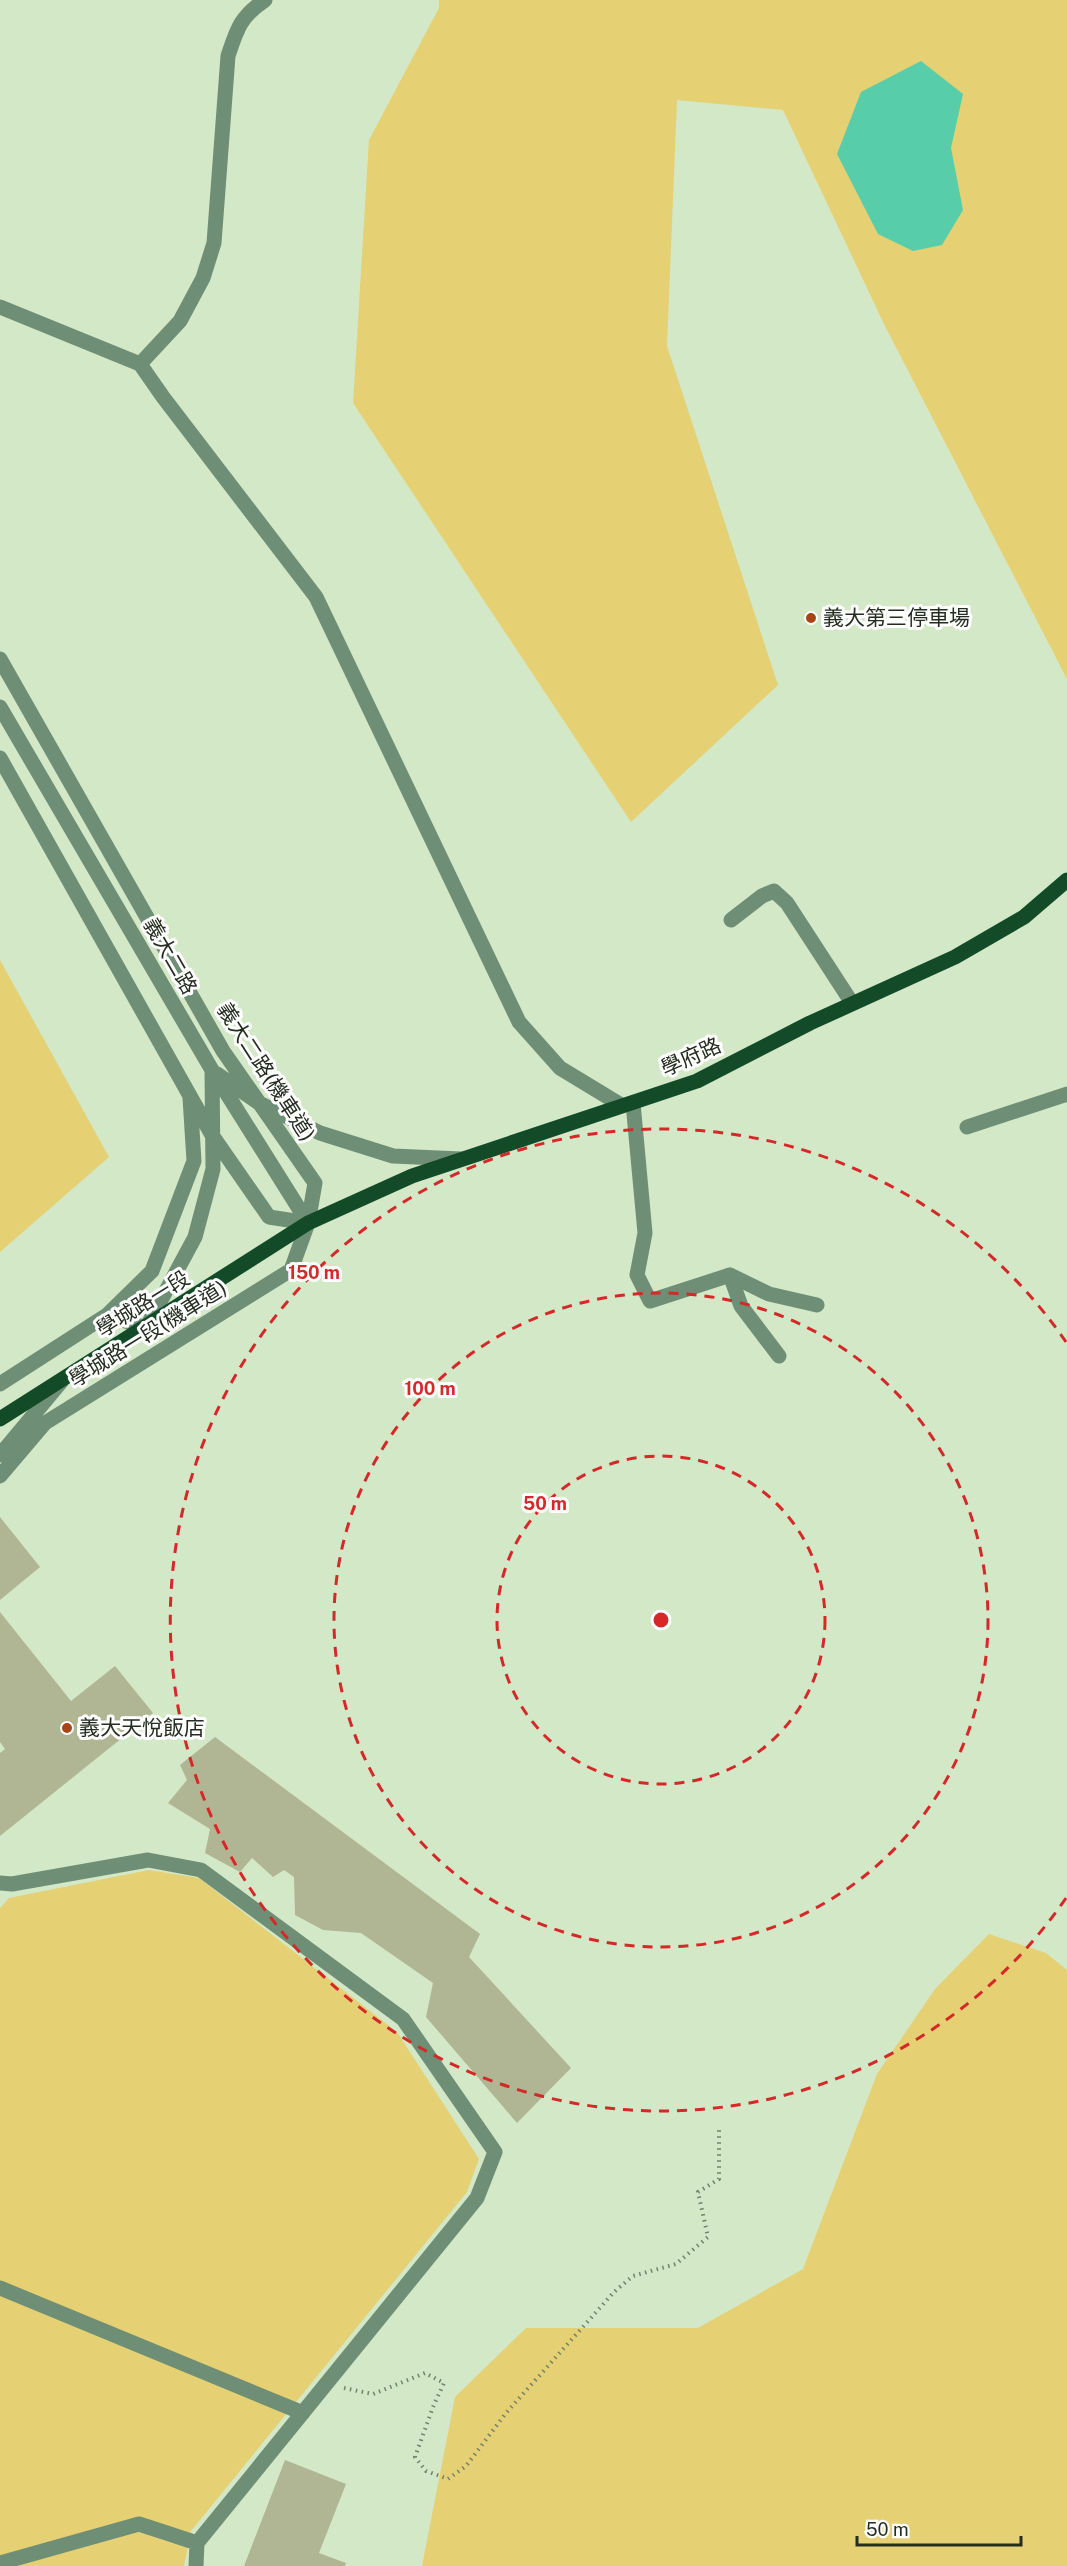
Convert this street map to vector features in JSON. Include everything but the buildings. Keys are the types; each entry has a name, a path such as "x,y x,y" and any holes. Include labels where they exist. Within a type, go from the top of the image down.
{"main road":[{"name":"學府路","path":"308,1223 412,1176 697,1081 852,1003 955,957 1024,917 1067,880"},
{"name":"學城路一段","path":"0,1419 308,1223"}],"street":[{"path":"140,364 180,321 203,278 214,243 228,57 247,12 265,0"},
{"path":"0,307 140,364 316,597 519,1022 560,1068 627,1104 645,1233 637,1275 650,1301 730,1275 769,1294 817,1305"},
{"name":"義大二路(機車道)","path":"0,659 217,1041 315,1183 308,1223"},
{"name":"義大二路","path":"0,707 212,1070 308,1223"},
{"path":"0,758 190,1092 212,1135 269,1217 308,1223"},
{"path":"731,920 762,896 774,891 787,903 852,1003"},
{"path":"212,1070 259,1103 320,1133 393,1156 461,1159"},
{"path":"146,1328 195,1237 213,1169 212,1070"},
{"path":"107,1315 152,1271 194,1161 190,1092"},
{"path":"967,1127 1067,1094"},
{"name":"學城路一段(機車道)","path":"0,1476 45,1423 291,1270 308,1223"},
{"path":"730,1275 741,1306 779,1356"},
{"name":"學城路一段(機車道)","path":"0,1384 107,1315 146,1328"},
{"path":"1,1454 65,1378"},
{"path":"0,1883 12,1884 148,1860 201,1870 403,2019 495,2152 477,2198 196,2543 196,2566"},
{"path":"0,2288 303,2413"},
{"path":"0,2563 139,2524 196,2543"}],"path":[{"path":"326,2384 373,2394 425,2373 444,2383 416,2457 426,2471 448,2478 466,2466 506,2413 614,2292 633,2276 676,2264 708,2237 698,2192 719,2179 719,2128"}],"shaded area":[{"path":"439,0 1067,0 1067,679 884,324 783,110 677,100 667,346 778,685 631,822 353,403 369,140 439,8"},
{"path":"921,61 963,94 951,148 963,210 942,245 913,251 878,234 837,154 861,92"},
{"path":"0,960 109,1157 0,1252"},
{"path":"149,1870 199,1878 397,2032 479,2159 467,2192 191,2531 184,2566 0,2566 0,1908 9,1898"},
{"path":"989,1934 1046,1953 1067,1970 1067,2566 422,2566 455,2397 526,2328 698,2328 803,2269 877,2074 935,1989"}],"place":[{"name":"義大第三停車場","path":"811,618"},
{"name":"義大天悅飯店","path":"67,1728"}]}
